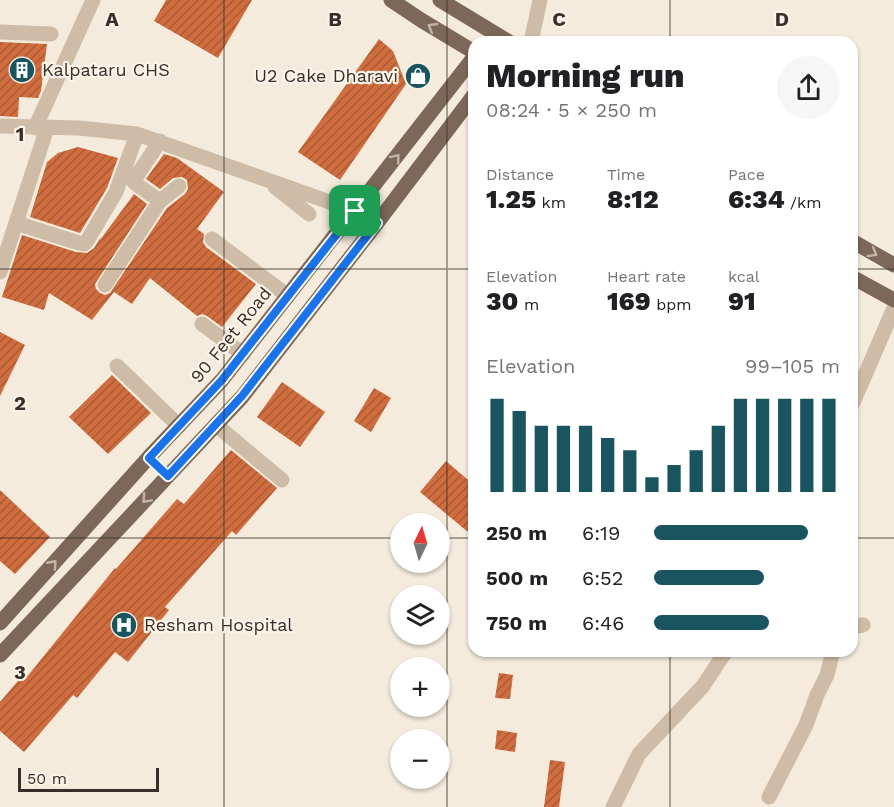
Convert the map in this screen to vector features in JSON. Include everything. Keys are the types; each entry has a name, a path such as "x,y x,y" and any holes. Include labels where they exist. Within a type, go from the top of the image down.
{"main road":[{"path":"391,0 468,48"},
{"path":"440,0 493,36"},
{"name":"90 Feet Road","path":"0,623 222,380 468,65"},
{"path":"0,656 242,396 468,103"},
{"path":"858,244 894,265"},
{"path":"858,280 894,300"},
{"path":"222,380 242,396"},
{"path":"149,458 168,476"},
{"path":"26,594 43,609"}],"street":[{"path":"0,272 16,223 41,128 93,0"},
{"path":"532,36 540,0"},
{"path":"0,32 51,34"},
{"path":"0,126 79,128 136,134 160,141 285,191 355,211 377,223"},
{"path":"16,223 84,244 116,192 136,134"},
{"path":"160,141 134,182 160,201"},
{"path":"105,285 160,201 179,186"},
{"path":"285,191 309,214"},
{"path":"216,237 290,294"},
{"path":"858,391 894,308"},
{"path":"202,324 243,354"},
{"path":"117,366 179,426"},
{"path":"216,425 282,480"},
{"path":"613,807 639,754 703,686 722,657"},
{"path":"770,797 806,725 827,675 832,657"}],"building":[{"path":"166,0 252,0 218,58 154,21"},
{"path":"379,39 393,51 406,84 340,180 298,152"},
{"name":"Kalpataru CHS","path":"0,42 47,44 41,91 38,98 19,97 18,117 0,116"},
{"path":"78,147 118,158 107,188 80,233 30,217 47,162 58,153"},
{"path":"164,154 177,158 224,192 197,229 204,234 203,242 206,247 256,284 222,327 207,316 202,314 197,316 150,278 132,304 114,292 92,320 49,293 44,310 2,297 22,235 76,252 87,253 94,248 134,194 147,204 95,284 100,293 105,295 110,293 167,208 188,189 187,180 182,177 173,178 160,189 146,179"},
{"path":"0,332 25,345 0,396"},
{"path":"112,375 151,413 108,454 69,417"},
{"path":"282,382 325,412 300,447 257,417"},
{"path":"374,388 391,398 371,432 354,421"},
{"path":"231,450 277,488 236,535 232,531 165,607 169,610 128,662 115,652 77,698 73,695 24,752 0,731 0,702 23,675 26,678 115,568 177,499 184,504"},
{"path":"446,461 468,480 468,532 450,517 450,513 445,513 420,492"},
{"path":"0,490 50,537 15,574 0,561"},
{"path":"499,673 513,675 510,699 495,698"},
{"path":"497,730 517,733 515,752 495,749"},
{"path":"550,760 565,762 559,807 544,807"}],"place":[{"name":"Kalpataru CHS","path":"22,70"},
{"name":"U2 Cake Dharavi","path":"418,76"},
{"name":"Resham Hospital","path":"124,625"}],"route":[{"path":"355,211 377,223 242,396 168,476 149,458 222,380 355,211"}]}
